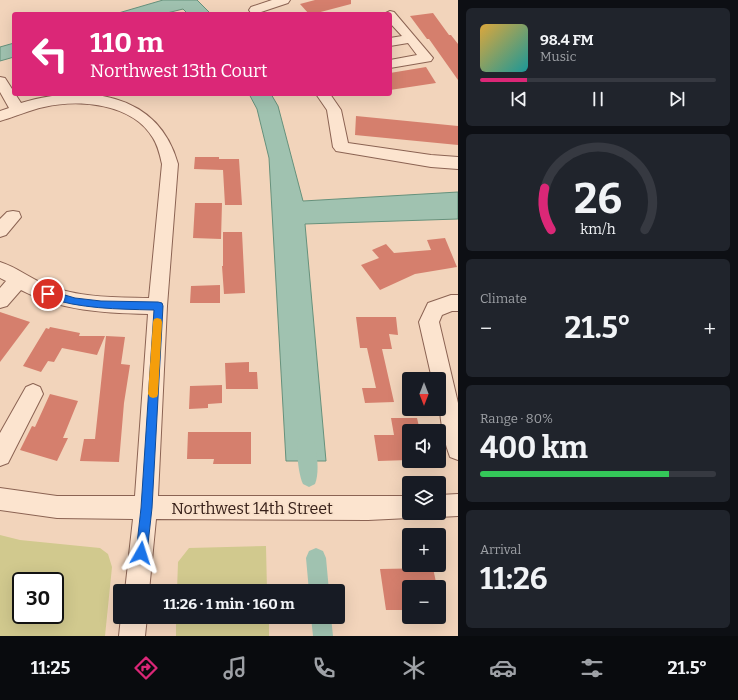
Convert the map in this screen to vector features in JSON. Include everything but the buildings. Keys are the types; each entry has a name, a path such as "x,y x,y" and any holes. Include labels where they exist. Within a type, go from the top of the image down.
{"street":[{"path":"252,7 284,0"},
{"path":"392,17 426,58 392,64"},
{"path":"392,42 411,39"},
{"path":"0,81 18,110"},
{"path":"324,96 334,110 341,147 431,161 458,163"},
{"path":"0,116 44,102 64,99 106,98 144,119 156,131 165,147 169,170 158,306 146,508 138,584"},
{"path":"0,230 14,216"},
{"path":"0,269 48,294 75,301 101,305 158,306"},
{"path":"0,300 20,279"},
{"path":"458,303 451,303 435,309 429,322 458,448"},
{"path":"0,455 33,394"},
{"name":"Northwest 14th Street","path":"0,499 57,507 402,507"},
{"path":"446,506 458,505"},
{"path":"132,636 133,624"}],"shaded area":[{"path":"163,0 197,0 209,12 186,12 183,9 171,12 122,12"},
{"path":"12,44 12,58 0,61 0,47"},
{"path":"250,96 272,96 278,106 303,201 458,192 458,219 305,224 326,461 286,461 269,158 257,109"},
{"path":"0,535 20,540 100,548 108,554 112,567 105,636 0,636"},
{"path":"266,546 267,584 177,584 178,562 189,548"},
{"path":"176,624 269,624 269,636 176,636"}],"waterway":[{"path":"306,441 309,478"},
{"path":"316,558 318,584"},
{"path":"322,624 323,636"}],"slow traffic":[{"path":"153,394 157,322"}],"route":[{"path":"48,294 75,301 101,305 158,306 146,508 141,553"}]}
